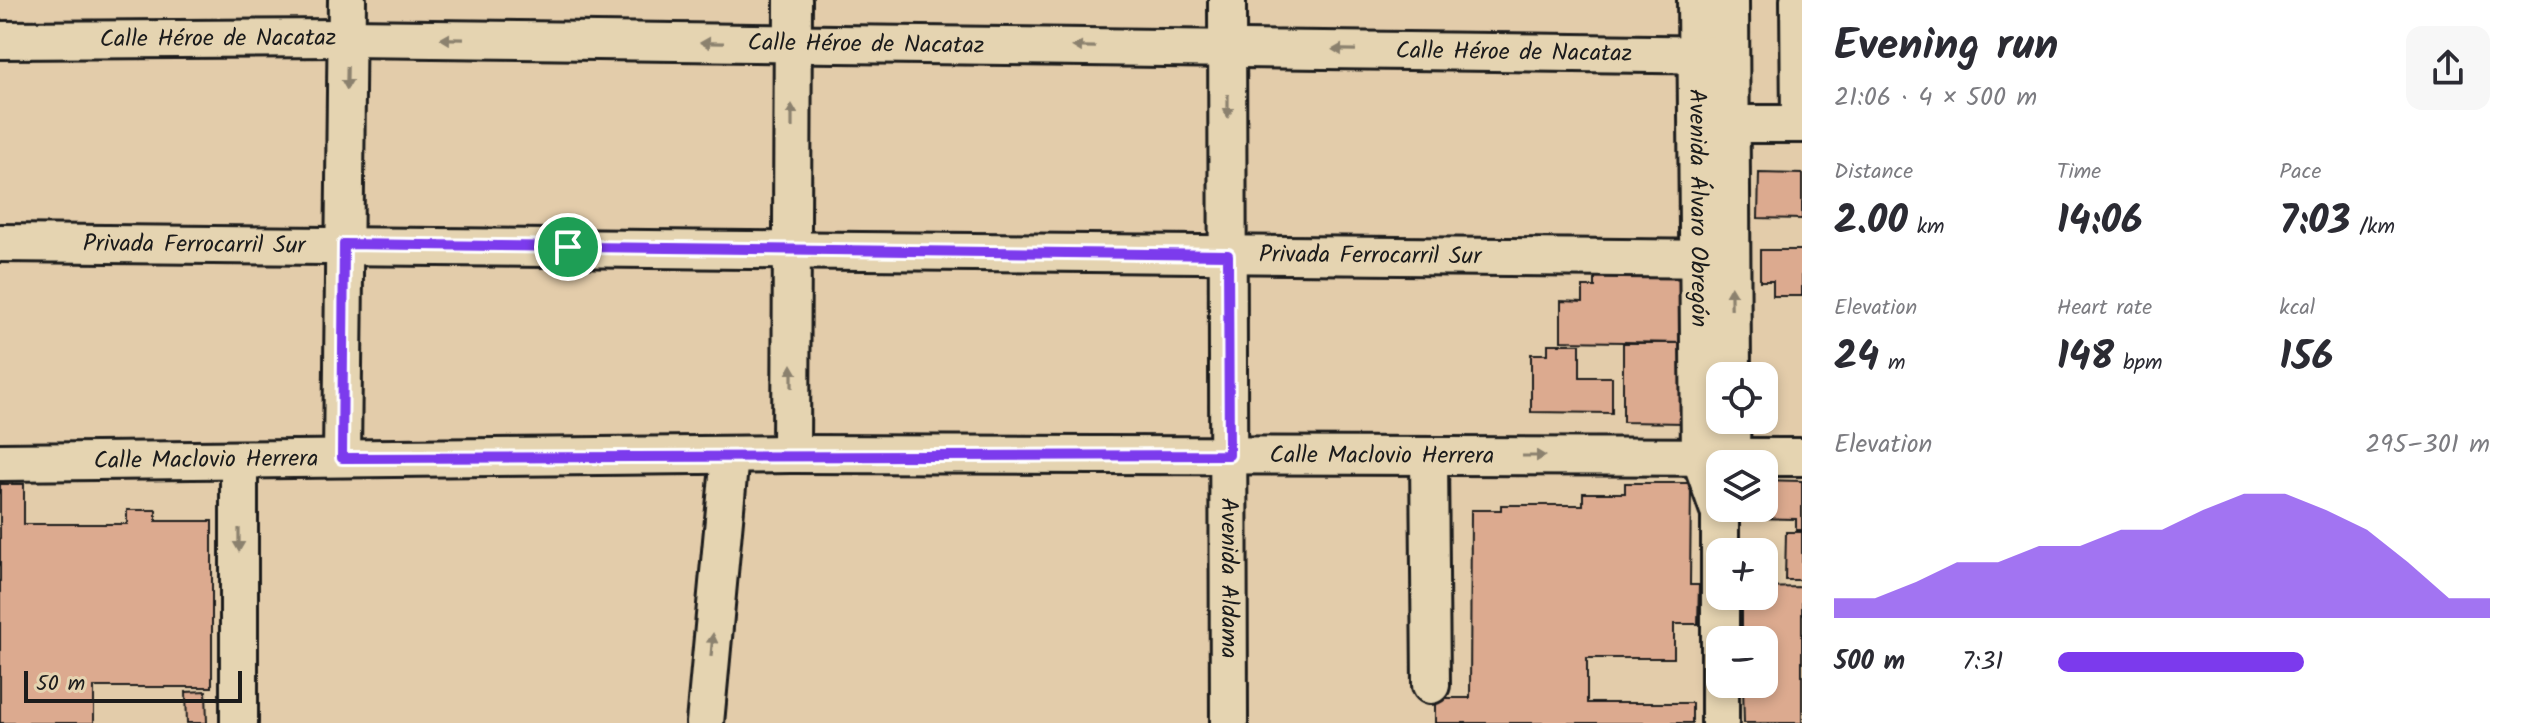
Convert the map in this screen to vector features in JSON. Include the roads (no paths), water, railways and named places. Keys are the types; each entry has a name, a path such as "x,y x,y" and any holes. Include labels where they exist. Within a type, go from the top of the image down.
{"street":[{"path":"342,458 347,0"},
{"path":"791,454 793,0"},
{"name":"Avenida Aldama","path":"1227,0 1229,723"},
{"name":"Avenida Álvaro Obregón","path":"1696,0 1713,55 1714,259 1721,450"},
{"name":"Avenida Álvaro Obregón","path":"1713,55 1730,0"},
{"path":"1714,124 1801,124 1799,0"},
{"name":"Calle Héroe de Nacataz","path":"0,40 347,38 1713,55"},
{"name":"Privada Ferrocarril Sur","path":"0,243 1714,259"},
{"name":"Avenida Álvaro Obregón","path":"1714,259 1730,362"},
{"name":"Calle Maclovio Herrera","path":"0,462 239,462 342,458 791,454 1706,459"},
{"path":"705,723 730,455"},
{"path":"1429,456 1431,685"},
{"name":"Calle Maclovio Herrera","path":"1778,458 1802,457"},
{"path":"239,462 239,723"},
{"name":"Avenida Álvaro Obregón","path":"1719,522 1720,723"}]}
